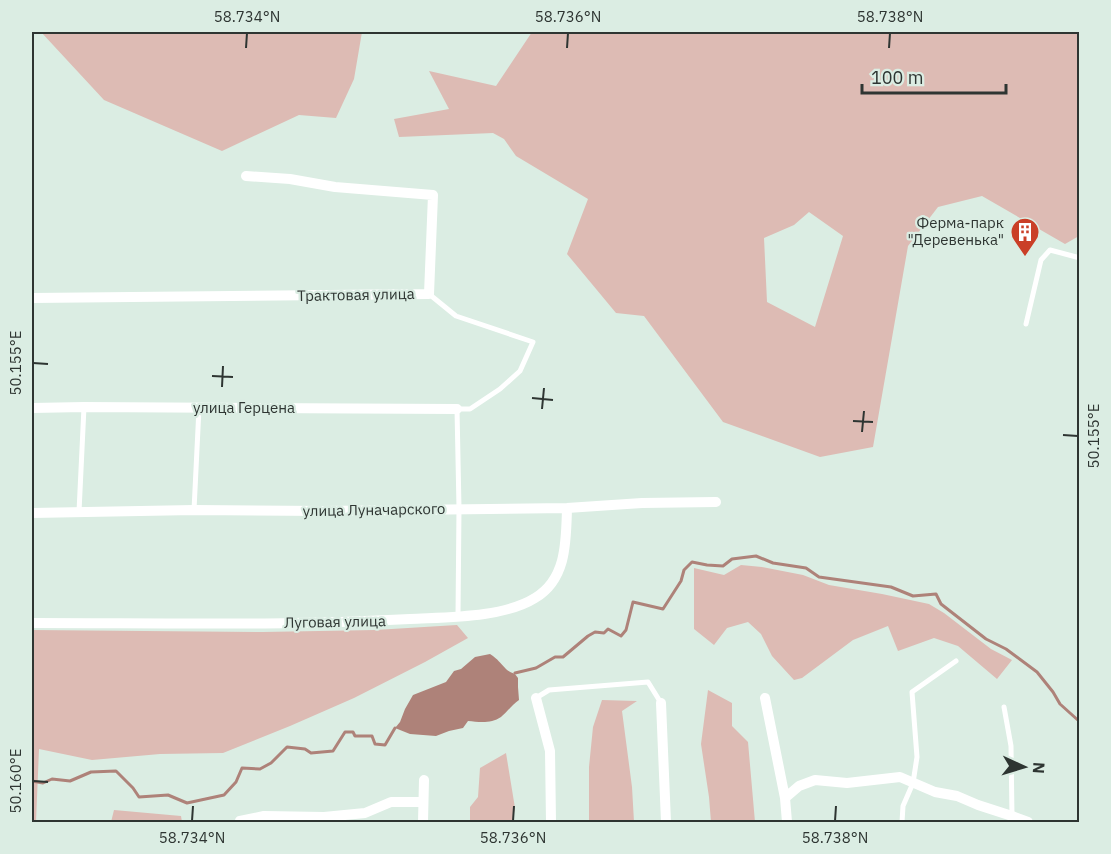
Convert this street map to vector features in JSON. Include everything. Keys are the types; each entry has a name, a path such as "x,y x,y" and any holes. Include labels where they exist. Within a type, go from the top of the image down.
{"street":[{"name":"Трактовая улица","path":"32,298 429,294 433,195 335,187 290,179 246,176"},
{"name":"улица Герцена","path":"32,408 457,409"},
{"name":"улица Луначарского","path":"32,513 567,508 642,503 716,502"},
{"name":"Луговая улица","path":"32,623 359,622 458,616 512,609 537,598 555,580 565,552 567,508"},
{"path":"536,698 550,751 550,822"},
{"path":"765,698 785,798 787,822"},
{"path":"662,703 666,822"},
{"path":"785,798 799,786 815,780 847,783 900,777 935,792 957,796 1029,822"},
{"path":"423,780 423,822"},
{"path":"240,822 264,816 324,817 365,813 391,802 423,802"}],"lane":[{"path":"1026,324 1041,260 1050,250 1080,258"},
{"path":"429,294 456,316 533,342 520,371 500,389 470,409 457,409 458,616"},
{"path":"79,512 84,407"},
{"path":"195,510 199,408"},
{"path":"902,822 903,806 914,783 917,757 912,692 956,661"},
{"path":"536,698 549,690 648,682 662,703"},
{"path":"1004,707 1011,747 1012,816"}],"shaded area":[{"path":"41,32 362,32 354,79 336,118 299,115 222,151 104,100"},
{"path":"532,32 1079,32 1079,236 1065,244 982,196 938,207 908,246 873,447 820,457 723,422 644,316 616,313 567,254 588,199 516,156 504,139 493,133 399,137 394,119 449,109 429,71 496,86","holes":["809,212 843,236 815,327 767,302 764,238 794,225"]},
{"path":"741,565 803,575 829,585 929,604 991,649 1012,660 997,679 958,646 934,638 898,651 888,626 853,640 802,678 794,680 772,656 761,634 748,622 727,628 714,645 694,629 694,568 724,575"},
{"path":"457,625 468,638 425,662 354,698 223,753 160,754 92,760 39,749 36,822 32,822 32,630 263,632 375,630"},
{"path":"490,654 518,678 519,700 501,717 489,722 468,721 463,728 436,736 410,734 395,728 413,695 446,682 454,671 461,669 475,657"},
{"path":"708,690 732,703 732,726 748,742 755,822 711,822 701,744"},
{"path":"602,700 637,701 622,711 634,822 589,822 589,767 593,727"},
{"path":"506,753 515,808 512,822 470,822 470,807 478,797 480,768"},
{"path":"114,810 181,816 182,822 111,822"}],"waterway":[{"path":"515,673 536,668 555,657 563,657 595,632 604,633 608,629 621,636 626,630 633,602 663,609 681,581 684,570 692,562 723,566 732,559 756,556 773,563 806,568 819,577 891,587 913,596 936,594 941,604 986,639 1006,649 1037,672 1060,704 1080,722"},
{"path":"32,781 43,783 52,779 70,781 91,772 116,771 139,797 168,795 187,803 224,795 236,782 242,768 260,769 271,763 287,747 305,749 311,753 333,751 345,732 353,732 355,736 372,736 375,744 385,745 395,728"}],"place":[{"name":"Ферма-парк \"Деревенька\"","path":"1025,258"}]}
